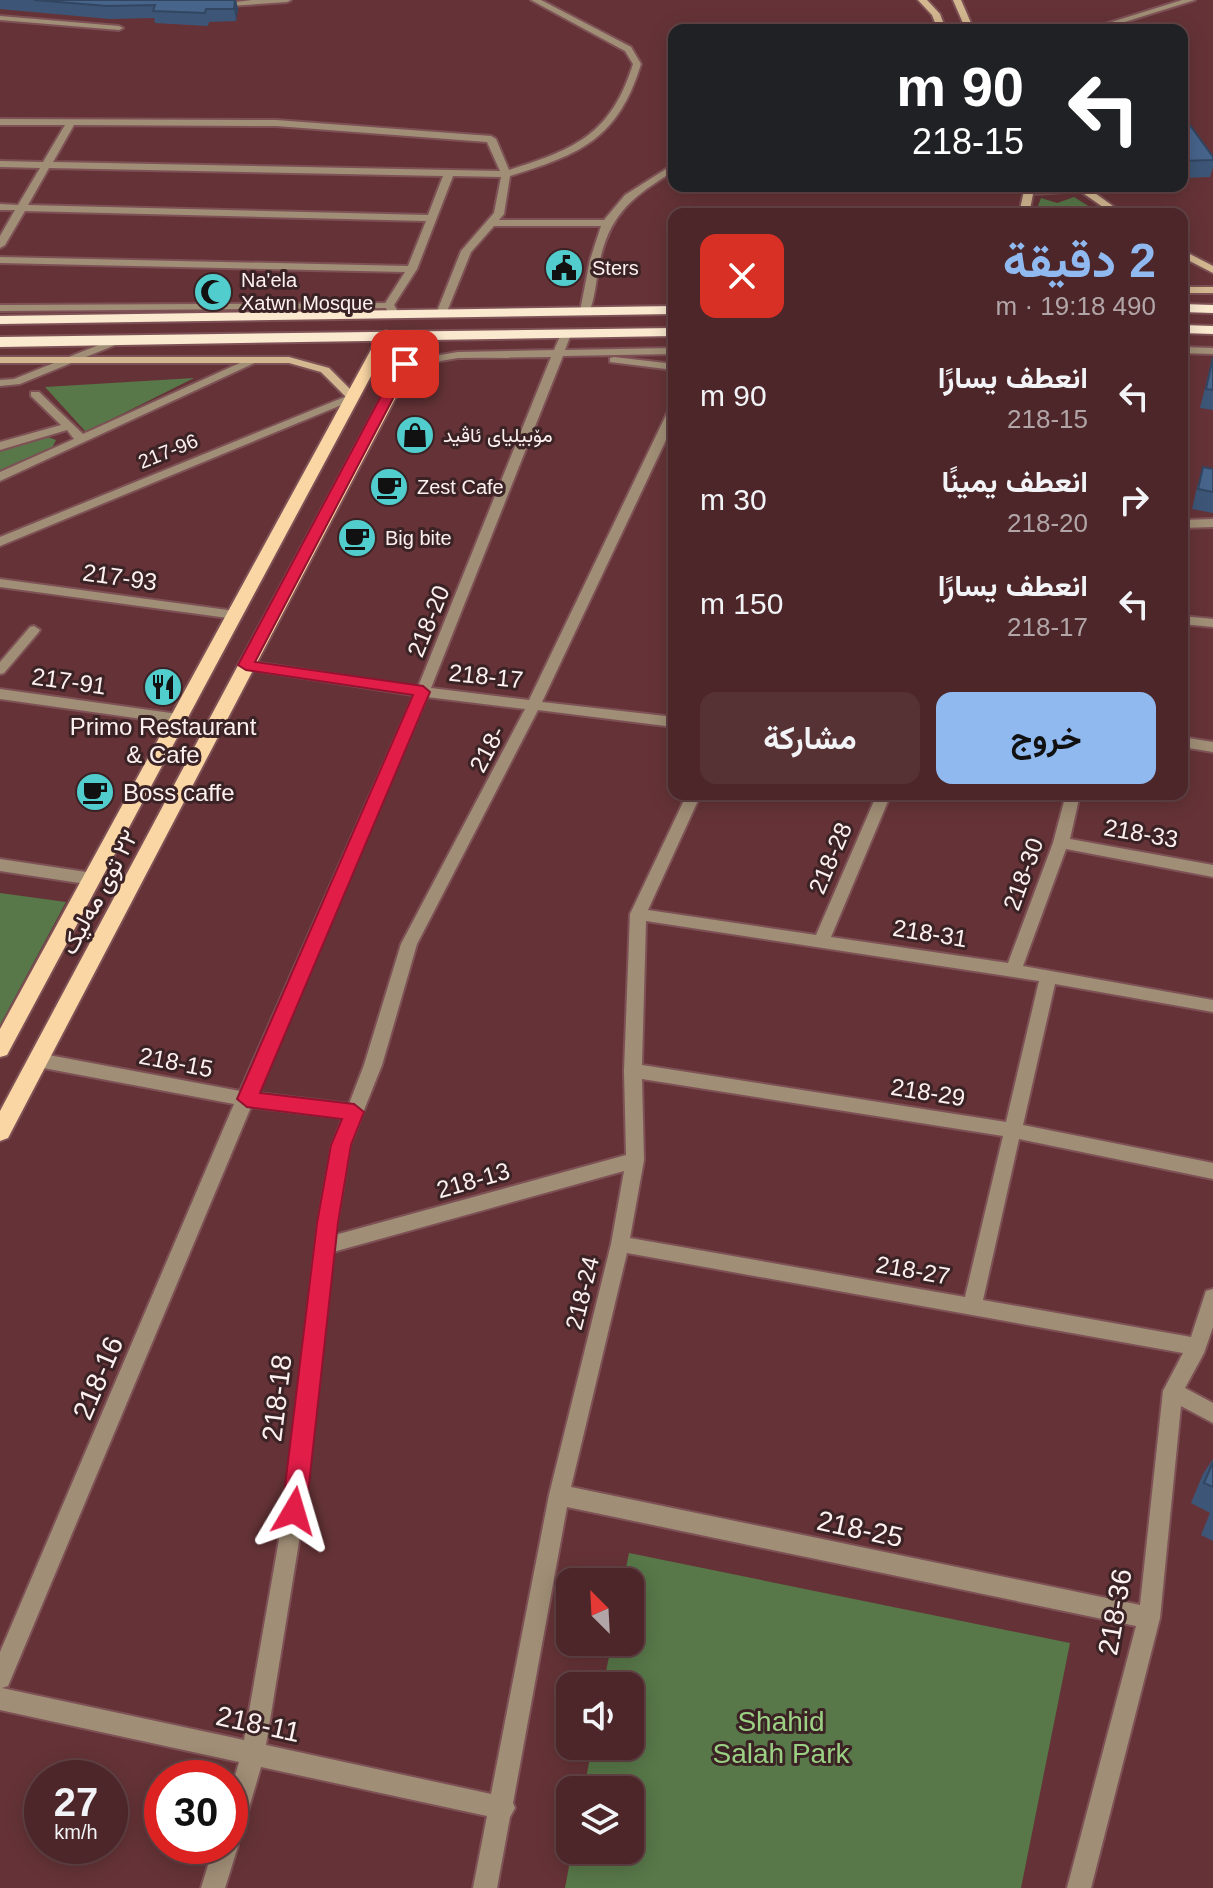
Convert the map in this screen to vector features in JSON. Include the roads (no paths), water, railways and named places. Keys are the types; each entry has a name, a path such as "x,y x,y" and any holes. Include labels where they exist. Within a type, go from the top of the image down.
{"highway":[{"path":"1188,308 1213,309"},
{"path":"0,320 392,310 441,314 668,310"},
{"path":"1188,329 1213,330"},
{"path":"0,342 668,332"}],"main road":[{"path":"922,0 936,14 940,24"},
{"path":"957,0 967,24"},
{"path":"1087,192 1110,208"},
{"path":"1188,256 1213,270"},
{"path":"1188,290 1213,290"},
{"name":"٢٢ توی مەلیک","path":"0,1049 386,335"},
{"name":"٢٢ توی مەلیک","path":"0,1132 421,336"},
{"path":"0,360 289,360 325,370 352,397"}],"street":[{"path":"204,6 287,0"},
{"path":"0,164 506,174 575,152 602,132 631,92 637,64 628,49 613,39 535,0"},
{"path":"1105,24 1140,10 1172,8 1191,0"},
{"path":"0,18 119,28"},
{"path":"0,122 276,123 491,139 506,174 499,214 466,251 441,314"},
{"path":"0,245 71,122"},
{"path":"585,311 604,223 618,204 640,186 668,170"},
{"path":"392,310 412,269 449,173"},
{"path":"0,207 432,218"},
{"path":"493,223 604,223"},
{"path":"0,260 412,269"},
{"name":"218-20","path":"247,1099 423,692 566,334"},
{"path":"0,385 16,382 121,339"},
{"path":"1188,350 1213,351"},
{"path":"405,364 442,356 668,351"},
{"path":"561,352 668,366"},
{"path":"0,477 257,359"},
{"path":"35,394 81,439"},
{"name":"217-96","path":"0,542 352,397"},
{"name":"218-","path":"354,1112 373,1065 409,944 535,703 668,424"},
{"path":"0,446 69,426"},
{"path":"1188,524 1213,523"},
{"name":"217-93","path":"0,583 235,615"},
{"path":"1188,621 1213,623"},
{"name":"218-17","path":"246,665 423,692 668,721"},
{"name":"217-91","path":"0,694 178,719"},
{"path":"1188,743 1213,747"},
{"name":"218-24","path":"485,1888 503,1808 559,1495 620,1244 635,1160 633,1071 638,914 691,800"},
{"name":"218-28","path":"821,941 881,800"},
{"name":"218-30","path":"1013,970 1061,843 1072,800"},
{"name":"218-33","path":"1061,843 1213,871"},
{"path":"0,865 93,879"},
{"name":"218-31","path":"638,914 1013,970 1213,1006"},
{"path":"972,1307 1010,1131 1048,977"},
{"name":"218-15","path":"38,1060 247,1099 354,1112"},
{"name":"218-29","path":"633,1071 1010,1131 1213,1171"},
{"name":"218-16","path":"0,1678 247,1099"},
{"name":"218-18","path":"248,1771 294,1511 325,1246 341,1145 354,1112"},
{"name":"218-13","path":"325,1246 635,1160"},
{"name":"218-27","path":"620,1244 1197,1347"},
{"name":"218-36","path":"1079,1888 1149,1618 1173,1391 1197,1347 1213,1297"},
{"path":"1173,1391 1213,1414"},
{"name":"218-25","path":"559,1495 1149,1618"},
{"name":"218-11","path":"0,1699 503,1808"},
{"path":"213,1888 220,1864"}],"lane":[{"path":"0,308 392,310"},
{"path":"0,670 34,630"}],"place":[{"name":"Sters","path":"564,268"},
{"name":"Na'ela Xatwn Mosque","path":"213,292"},
{"name":"مۆبیلیای ئاڤید","path":"415,435"},
{"name":"Zest Cafe","path":"389,487"},
{"name":"Big bite","path":"357,538"},
{"name":"Primo Restaurant & Cafe","path":"163,687"},
{"name":"Boss caffe","path":"95,792"}],"park label":[{"name":"Shahid Salah Park","path":"781,1737"}]}
